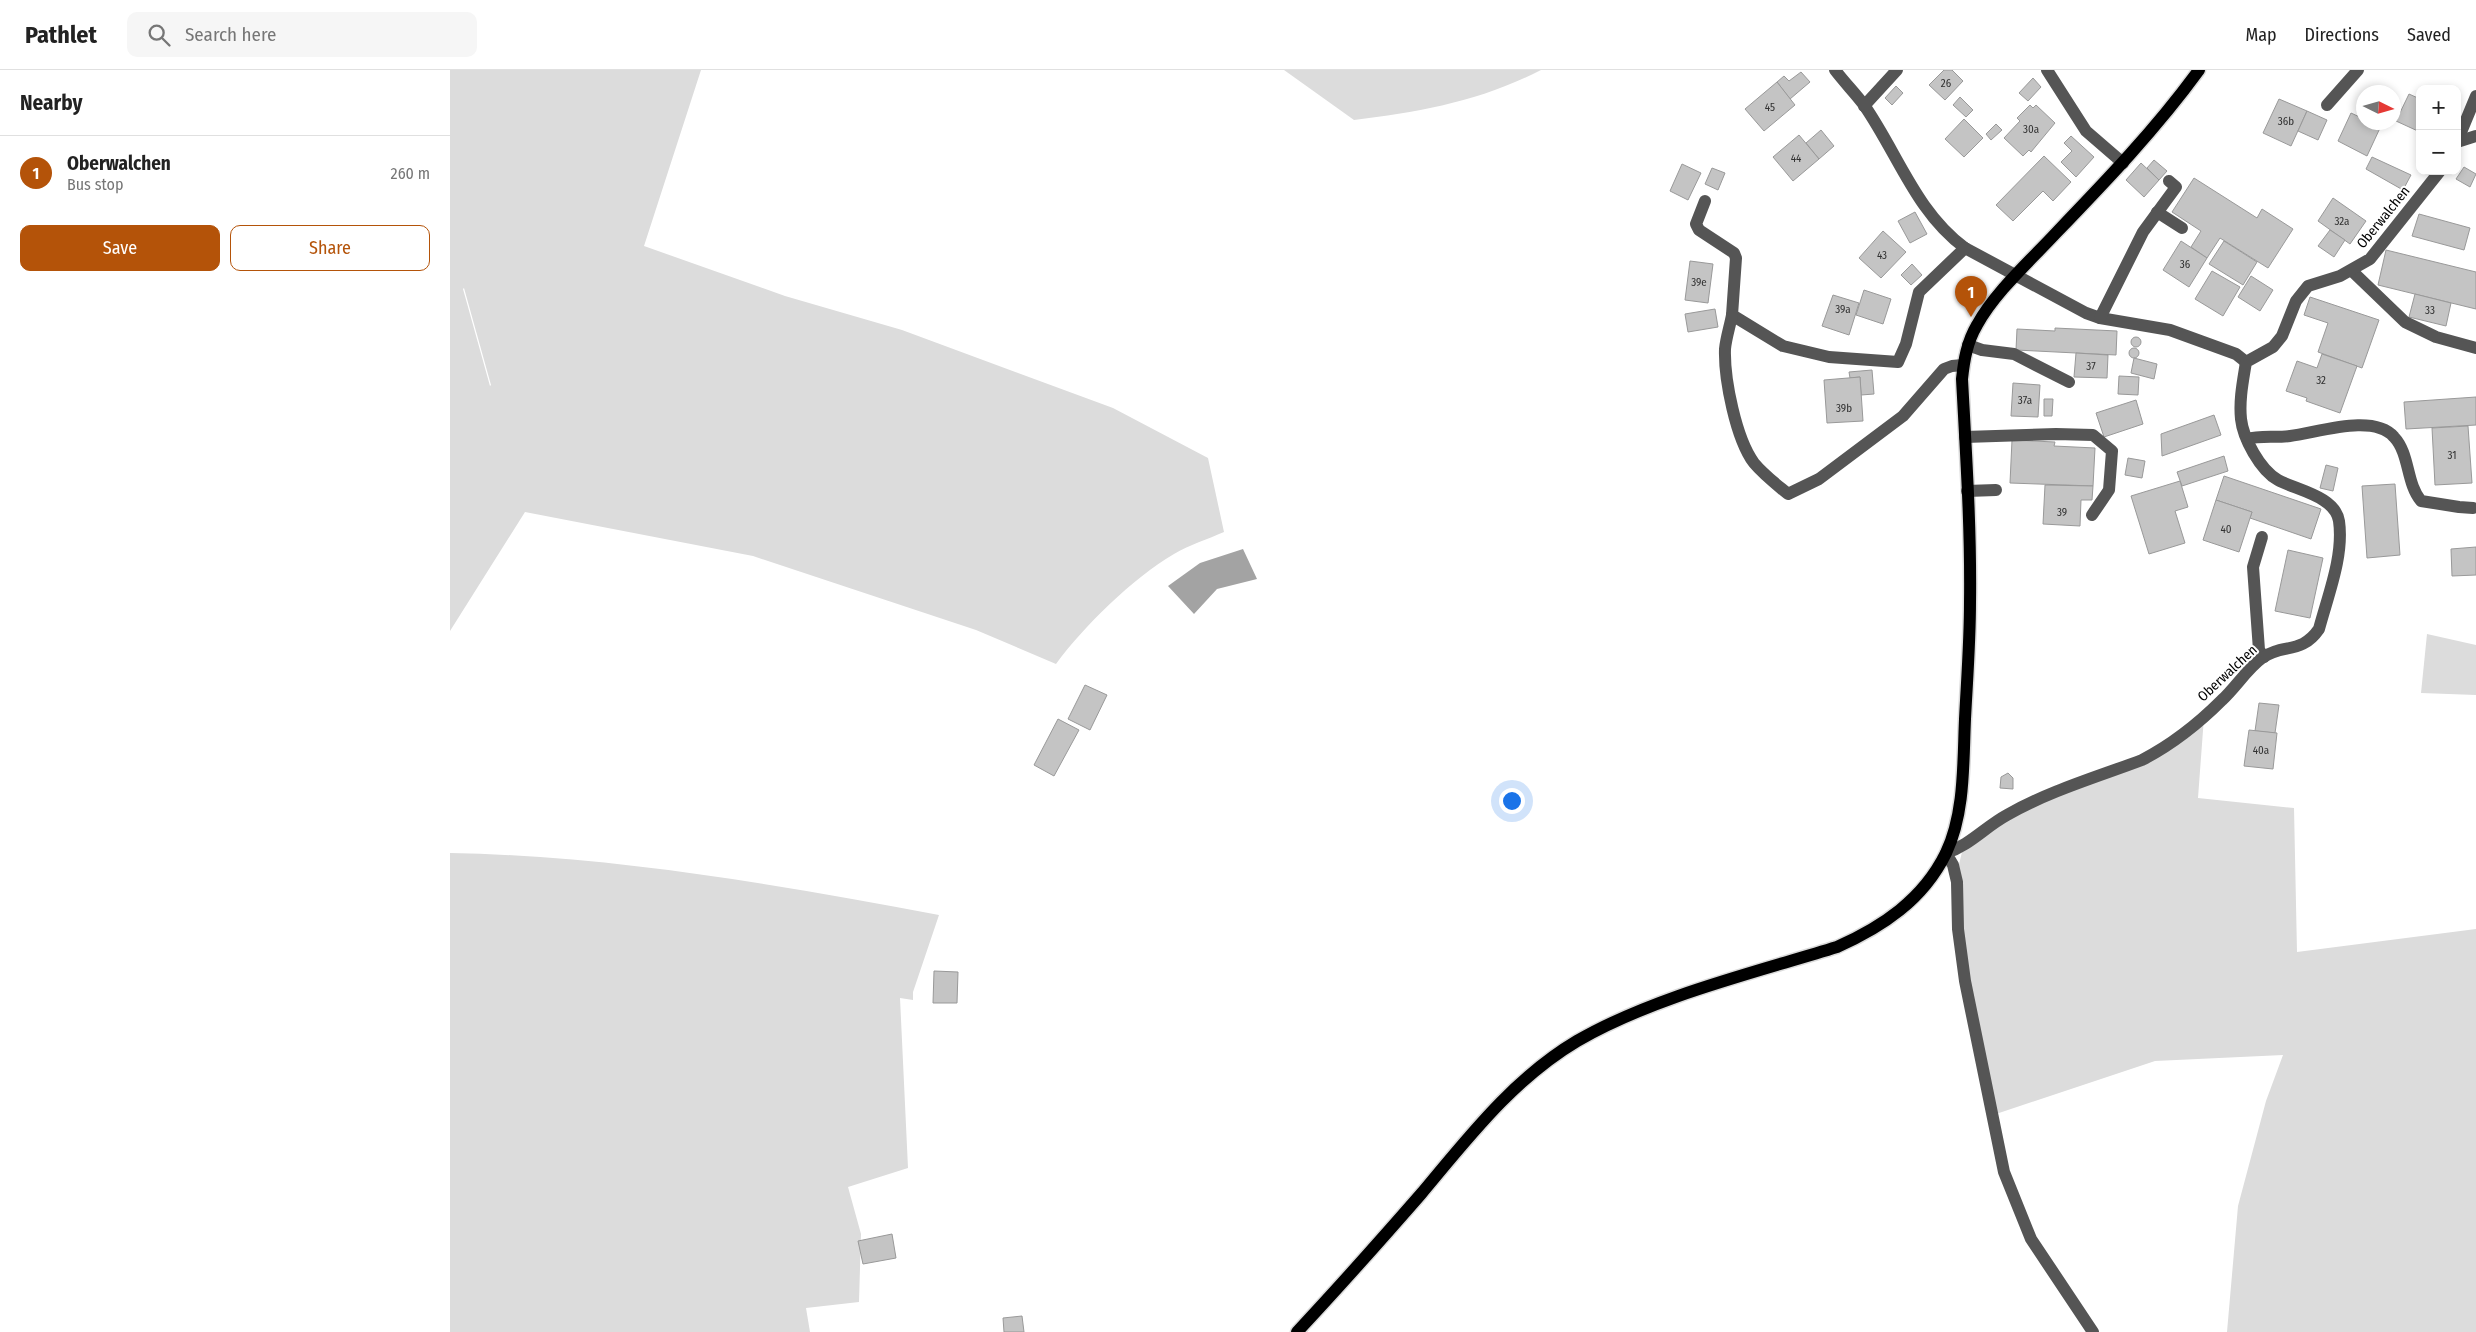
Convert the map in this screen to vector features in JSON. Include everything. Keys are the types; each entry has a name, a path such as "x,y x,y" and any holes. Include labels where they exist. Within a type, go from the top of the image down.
{"main road":[{"path":"1297,1332 1369,1254 1484,1119 1528,1076 1551,1058 1604,1028 1659,1004 1837,947 1861,936 1902,910 1927,883 1946,853 1954,831 1962,770 1970,603 1964,365 1968,344 1982,317 2016,276 2123,163 2198,70"}],"street":[{"path":"1835,70 1864,106 1923,207 1951,238 2016,276 2086,313 2100,318 2170,330 2236,354 2246,362"},
{"path":"1864,106 1897,70"},
{"path":"2047,70 2086,131 2123,163"},
{"path":"2327,105 2358,70"},
{"path":"2461,132 2476,96"},
{"path":"2461,141 2476,136"},
{"name":"Oberwalchen","path":"1946,853 1978,837 2006,816 2042,798 2142,760 2155,753 2222,700 2264,656 2306,643 2319,629 2338,558 2339,520 2335,511 2327,503 2276,479 2264,467 2247,439 2241,421 2240,402 2246,362 2273,348 2282,336 2296,301 2308,286 2352,271 2370,259 2437,175"},
{"path":"2100,318 2143,232 2176,187 2169,181"},
{"path":"1705,201 1696,224 1699,230 1734,253 1736,258 1732,315 1726,348 1727,374 1742,438 1753,462 1767,477 1788,494 1819,479 1903,416 1944,369 1964,365"},
{"path":"2157,212 2182,228"},
{"path":"1732,315 1783,346 1829,357 1898,362 1906,344 1920,292 1966,248"},
{"path":"2352,271 2405,322 2436,337 2476,348"},
{"path":"1968,344 1982,350 2014,354 2069,382"},
{"path":"2247,439 2289,436 2352,426 2377,427 2387,431 2397,442 2415,493 2421,501 2459,508 2473,508"},
{"path":"1965,436 2093,435 2112,450 2109,490 2092,514"},
{"path":"1967,491 1996,490"},
{"path":"2262,537 2253,567 2259,650 2264,656"},
{"path":"1946,853 1953,865 1957,882 1958,929 1965,982 2004,1172 2032,1239 2093,1332"}],"shaded area":[{"path":"450,70 701,70 644,246 785,296 902,330 1113,408 1208,458 1224,532 1180,551 1142,576 1080,634 1056,664 976,630 753,556 525,512 450,631","holes":["464,288 491,385 490,386"]},
{"path":"1284,70 1541,70 1496,90 1450,104 1354,120"},
{"path":"1243,549 1257,579 1217,589 1194,614 1168,586 1200,563"},
{"path":"2427,634 2476,645 2476,695 2421,693"},
{"path":"2204,717 2198,798 2294,808 2297,952 2476,929 2476,1332 2227,1332 2238,1206 2266,1101 2283,1055 2155,1061 1993,1115 1954,885 1962,852 2003,817 2154,757"},
{"path":"450,853 512,855 635,866 757,883 939,915 913,992 913,1000 900,998 908,1168 848,1187 861,1234 859,1302 806,1308 810,1332 450,1332"}],"building":[{"path":"1944,70 1952,70 1963,81 1945,100 1929,85"},
{"path":"1801,72 1810,82 1790,99 1777,82 1784,76 1789,81"},
{"path":"2033,78 2041,87 2028,101 2019,93"},
{"path":"1777,82 1795,105 1764,131 1745,109"},
{"path":"1896,86 1903,93 1892,105 1885,98"},
{"path":"2409,94 2416,97 2416,130 2401,123 2401,111"},
{"path":"1960,97 1973,110 1966,117 1953,105"},
{"path":"2279,99 2307,111 2291,146 2263,133"},
{"path":"2030,105 2033,108 2036,105 2055,123 2031,152 2029,150 2023,156 2004,138 2020,121 2017,118"},
{"path":"2307,111 2327,120 2318,140 2298,131"},
{"path":"2351,113 2356,115 2356,130 2379,130 2367,156 2338,141"},
{"path":"1964,119 1983,138 1964,157 1945,139"},
{"path":"1996,124 2002,130 1991,140 1986,134"},
{"path":"1821,130 1834,146 1819,159 1806,143"},
{"path":"1799,135 1819,159 1793,181 1773,157"},
{"path":"2071,136 2094,157 2076,177 2061,162 2072,151 2064,143"},
{"path":"2044,156 2071,182 2053,201 2043,191 2013,221 1996,205"},
{"path":"2372,157 2411,175 2403,190 2366,169"},
{"path":"2154,160 2167,171 2159,180 2147,168"},
{"path":"2141,163 2159,180 2144,197 2126,180"},
{"path":"1682,164 1701,173 1688,200 1670,191"},
{"path":"2464,167 2476,174 2470,187 2456,179 2461,175"},
{"path":"1712,168 1725,173 1718,190 1705,184"},
{"path":"2194,178 2257,218 2262,209 2293,229 2268,268 2220,238 2207,258 2191,247 2201,231 2172,212"},
{"path":"2333,198 2366,221 2350,244 2318,221"},
{"path":"1915,212 1927,234 1910,243 1898,221"},
{"path":"2419,214 2470,228 2464,250 2412,236"},
{"path":"2330,230 2345,240 2334,257 2318,246"},
{"path":"1883,231 1906,252 1881,278 1859,258"},
{"path":"2181,241 2207,258 2189,287 2163,270"},
{"path":"2224,241 2257,262 2243,285 2209,264"},
{"path":"2386,250 2476,272 2476,309 2378,285"},
{"path":"1690,261 1713,264 1708,303 1685,300"},
{"path":"1912,264 1922,275 1911,285 1901,275"},
{"path":"2212,271 2240,287 2223,316 2195,299"},
{"path":"2251,276 2273,290 2260,311 2238,297"},
{"path":"1864,290 1891,299 1883,324 1856,315"},
{"path":"2415,294 2451,303 2446,326 2409,317"},
{"path":"1833,295 1859,303 1849,335 1822,326"},
{"path":"2310,297 2379,320 2362,368 2318,352 2328,323 2304,315"},
{"path":"1715,309 1718,327 1688,332 1685,314"},
{"path":"2055,328 2117,331 2116,355 2016,350 2017,329 2055,331"},
{"path":"2136,337 2141,342 2136,347 2131,342"},
{"path":"2134,348 2139,353 2134,358 2129,353"},
{"path":"2076,353 2108,355 2107,378 2074,377"},
{"path":"2322,354 2357,366 2340,413 2306,401 2307,398 2286,391 2297,361 2317,368"},
{"path":"2134,358 2157,364 2154,379 2131,373"},
{"path":"1872,370 1874,394 1861,395 1860,377 1850,378 1849,372"},
{"path":"2119,376 2139,377 2138,395 2118,394"},
{"path":"1860,377 1863,421 1827,423 1824,380"},
{"path":"2013,383 2040,385 2038,417 2011,416"},
{"path":"2476,397 2476,425 2406,429 2404,402"},
{"path":"2044,399 2053,399 2052,416 2044,416"},
{"path":"2136,400 2143,424 2104,437 2096,413"},
{"path":"2214,415 2221,435 2162,456 2161,434"},
{"path":"2468,426 2472,483 2435,485 2432,428"},
{"path":"2012,440 2055,442 2054,446 2095,448 2093,486 2010,483"},
{"path":"2224,456 2228,471 2182,486 2177,472"},
{"path":"2128,458 2145,461 2142,478 2125,475"},
{"path":"2326,465 2338,468 2333,491 2320,488"},
{"path":"2224,476 2321,509 2311,539 2250,518 2252,512 2216,500"},
{"path":"2180,481 2188,507 2175,511 2185,543 2149,554 2131,496"},
{"path":"2395,484 2400,555 2367,558 2362,486"},
{"path":"2045,485 2093,486 2092,500 2081,500 2080,526 2043,524"},
{"path":"2216,500 2252,512 2239,552 2203,540"},
{"path":"2476,547 2476,575 2452,576 2451,549"},
{"path":"2288,550 2323,558 2310,618 2275,611"},
{"path":"1085,685 1107,695 1090,730 1068,719"},
{"path":"2259,703 2279,705 2275,733 2255,731"},
{"path":"1058,719 1079,730 1054,776 1034,765"},
{"path":"2249,730 2277,733 2273,769 2244,766"},
{"path":"2008,773 2013,778 2013,789 2000,788 2001,777"},
{"path":"934,971 958,972 957,1003 933,1003"},
{"path":"892,1234 896,1258 863,1264 858,1241"},
{"path":"1022,1316 1024,1332 1004,1332 1003,1318"}],"place":[{"name":"Oberwalchen","path":"1971,317"}]}
